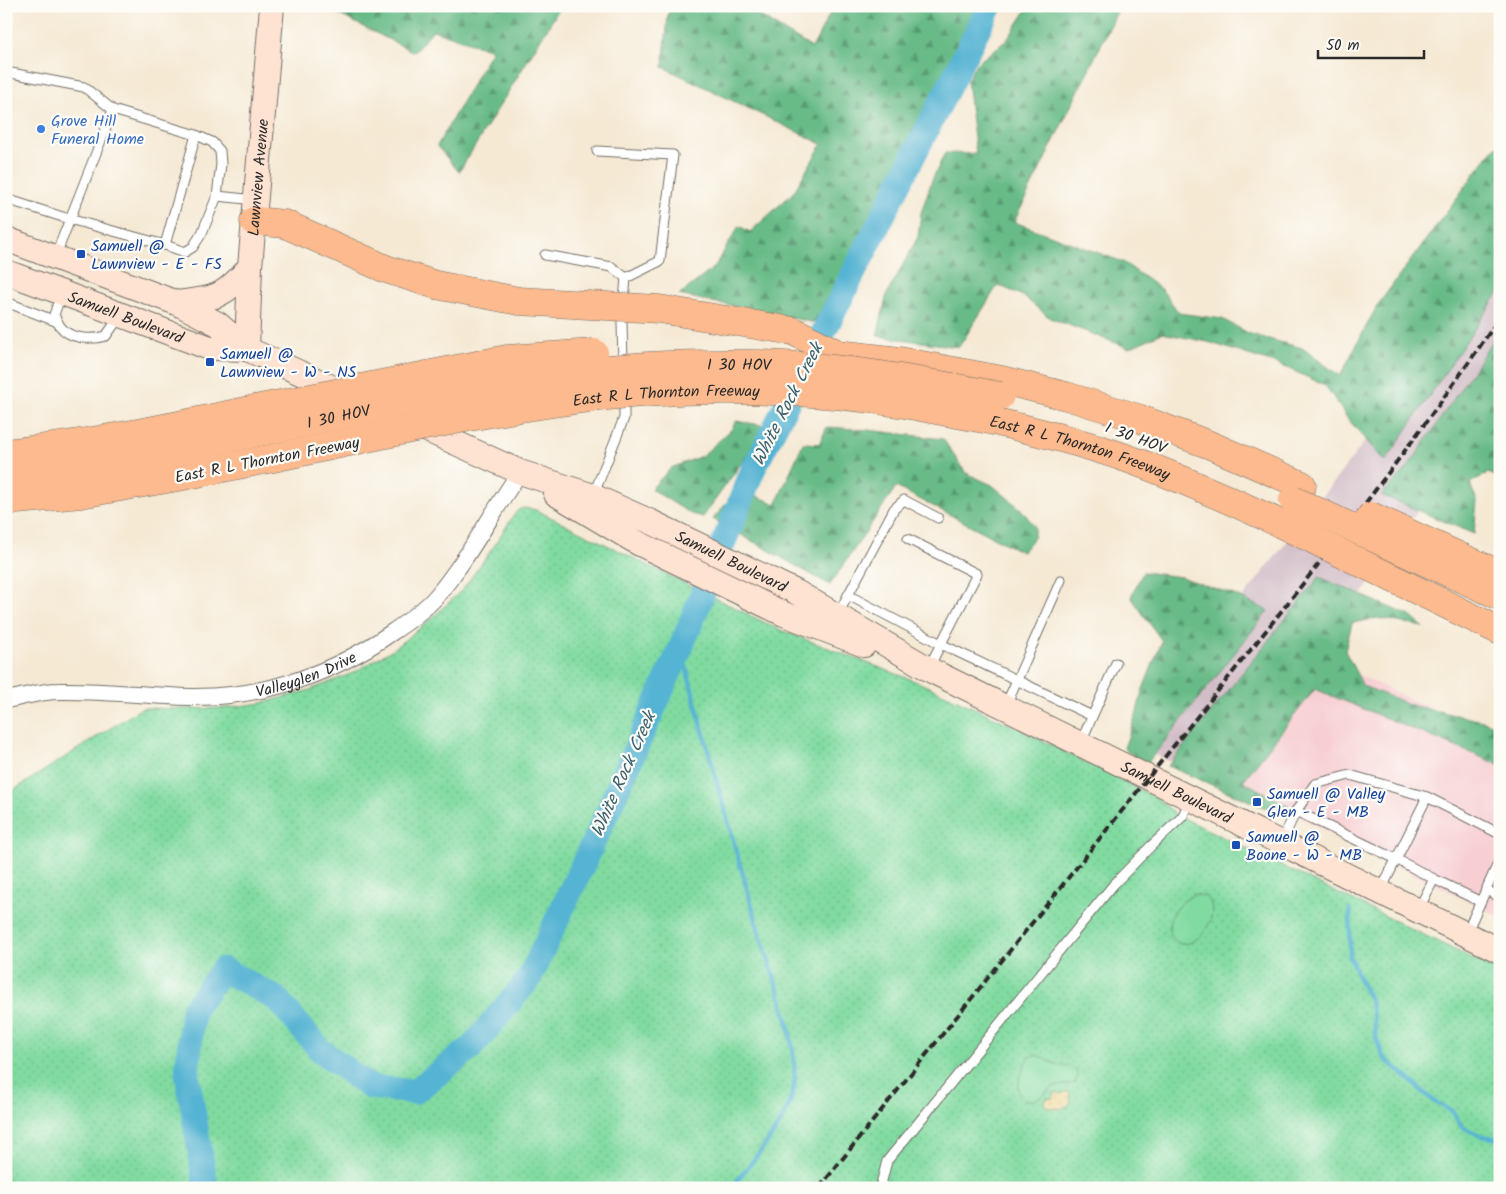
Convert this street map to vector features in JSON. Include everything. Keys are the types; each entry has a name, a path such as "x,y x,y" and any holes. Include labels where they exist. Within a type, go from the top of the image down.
{"highway":[{"path":"255,210 386,269 436,285 519,301 617,306 694,314 793,331 838,354"},
{"name":"East R L Thornton Freeway","path":"6,453 66,446 167,428 257,421 507,359 697,349 838,354 900,361 997,398 1051,435 1124,457 1191,483 1292,503 1460,567 1500,574"},
{"name":"I 30 HOV","path":"6,475 80,467 172,451 257,421 573,373 634,367 762,364 832,369 896,376 997,398"},
{"name":"East R L Thornton Freeway","path":"6,501 81,494 268,459 517,408 583,399 644,393 701,391 826,395 902,404 1066,396 1138,418 1210,445 1292,503 1441,602 1500,631"},
{"path":"1460,567 1500,596"}],"main road":[{"name":"Lawnview Avenue","path":"248,349 250,267 272,6"},
{"name":"Samuell Boulevard","path":"6,239 177,303 218,324 248,349 520,472 593,496 796,592 842,606 931,670"},
{"path":"177,303 218,296 232,287 250,267"},
{"name":"Samuell Boulevard","path":"6,272 210,348 248,349"},
{"name":"Samuell Boulevard","path":"520,472 638,543 784,614 931,670 1500,951"}],"street":[{"name":"Valleyglen Drive","path":"6,700 56,691 115,692 192,697 231,694 272,688 315,674 376,644 405,624 433,600 455,573 520,472"}],"lane":[{"path":"6,72 84,87 113,110 196,135 212,142 220,151 221,164 218,196 202,233 193,247 185,252 6,199"},
{"path":"54,257 113,110"},
{"path":"165,245 196,135"},
{"path":"597,151 673,156 660,261 626,278"},
{"path":"218,196 255,210"},
{"path":"546,255 612,267 626,278"},
{"path":"593,496 624,418 622,323 626,278"},
{"path":"61,293 54,315 60,328 76,336 94,339 106,336 121,316"},
{"path":"6,302 58,322"},
{"path":"938,518 904,500 894,509 842,606 941,644 1092,716"},
{"path":"908,539 977,574 941,644 931,670"},
{"path":"1005,707 1060,580"},
{"path":"1080,744 1116,663"},
{"path":"1281,843 1296,812 1315,784 1350,775 1427,797 1500,834"},
{"path":"1380,892 1427,797"},
{"path":"880,1188 887,1161 1114,884 1182,817 1191,799"},
{"path":"1296,812 1481,902"},
{"path":"1466,934 1500,859"},
{"path":"1418,910 1434,879"},
{"path":"1486,890 1500,897"}],"shaded area":[{"path":"1500,269 1500,381 1337,633 1197,775 1130,742 1408,384"},
{"path":"1316,655 1500,741 1500,917 1217,776"}],"green space":[{"path":"322,6 561,6 459,172 437,146 492,50 433,30 414,52"},
{"path":"669,6 744,6 812,48 834,6 977,6 816,323 679,295 714,268 739,226 750,232 793,193 822,144 663,67"},
{"path":"1029,6 1120,6 1014,222 1123,262 1162,290 1179,313 1222,319 1250,334 1302,348 1340,376 1377,306 1487,157 1500,143 1500,291 1385,462 1348,419 1325,385 1280,365 1208,342 1162,333 1129,348 1050,318 1023,296 998,285 959,347 877,336 887,294 918,237 921,213 932,180 945,153 976,154 967,81 976,64 1007,40"},
{"path":"1500,330 1500,478 1488,473 1470,483 1477,501 1474,534 1381,495 1406,470"},
{"path":"736,421 768,426 703,517 691,514 651,489 671,468 702,456 731,430"},
{"path":"827,427 943,439 966,473 992,485 1021,509 1035,527 1033,539 1022,552 896,487 830,585 713,519 739,489 776,504 803,443 819,444"},
{"path":"524,508 536,510 778,629 920,683 1009,724 1157,798 1175,814 1500,972 1500,1188 6,1188 6,795 142,708 224,708 262,703 310,690 355,672 393,649 429,621 463,589 518,510"},
{"path":"1143,572 1181,577 1237,596 1268,611 1145,766 1124,748 1143,689 1162,641 1131,597"},
{"path":"1319,577 1410,616 1423,627 1378,618 1352,623 1345,651 1363,686 1414,706 1487,722 1500,729 1500,765 1315,689 1243,781 1289,806 1284,816 1168,766"},
{"path":"1196,894 1207,897 1211,904 1210,921 1201,936 1194,941 1178,943 1172,937 1169,930 1169,922 1176,908 1189,897"},
{"path":"1037,1055 1053,1063 1072,1067 1078,1076 1075,1083 1053,1087 1036,1100 1024,1100 1018,1090 1020,1077 1029,1057"}],"sand":[{"path":"1056,1092 1061,1094 1069,1092 1071,1100 1069,1105 1060,1109 1047,1107 1045,1104 1046,1099 1053,1098"}],"waterway":[{"name":"White Rock Creek","path":"206,1188 187,1074 193,1010 223,969 277,999 320,1050 370,1087 414,1092 471,1048 529,979 602,824 681,647 753,470 990,6"},
{"path":"681,647 759,931 784,1008 793,1048 795,1067 791,1100 778,1127 731,1188"},
{"path":"1350,910 1350,957 1371,1001 1376,1037 1383,1057 1435,1102 1452,1111 1462,1127 1482,1136 1500,1139"}],"railway":[{"path":"819,1188 1248,654 1419,432 1500,317"}],"place":[{"name":"Grove Hill Funeral Home","path":"41,129"},
{"name":"Samuell @ Lawnview - E - FS","path":"81,254"},
{"name":"Samuell @ Lawnview - W - NS","path":"210,362"},
{"name":"Samuell @ Valley Glen - E - MB","path":"1257,802"},
{"name":"Samuell @ Boone - W - MB","path":"1236,845"}]}
